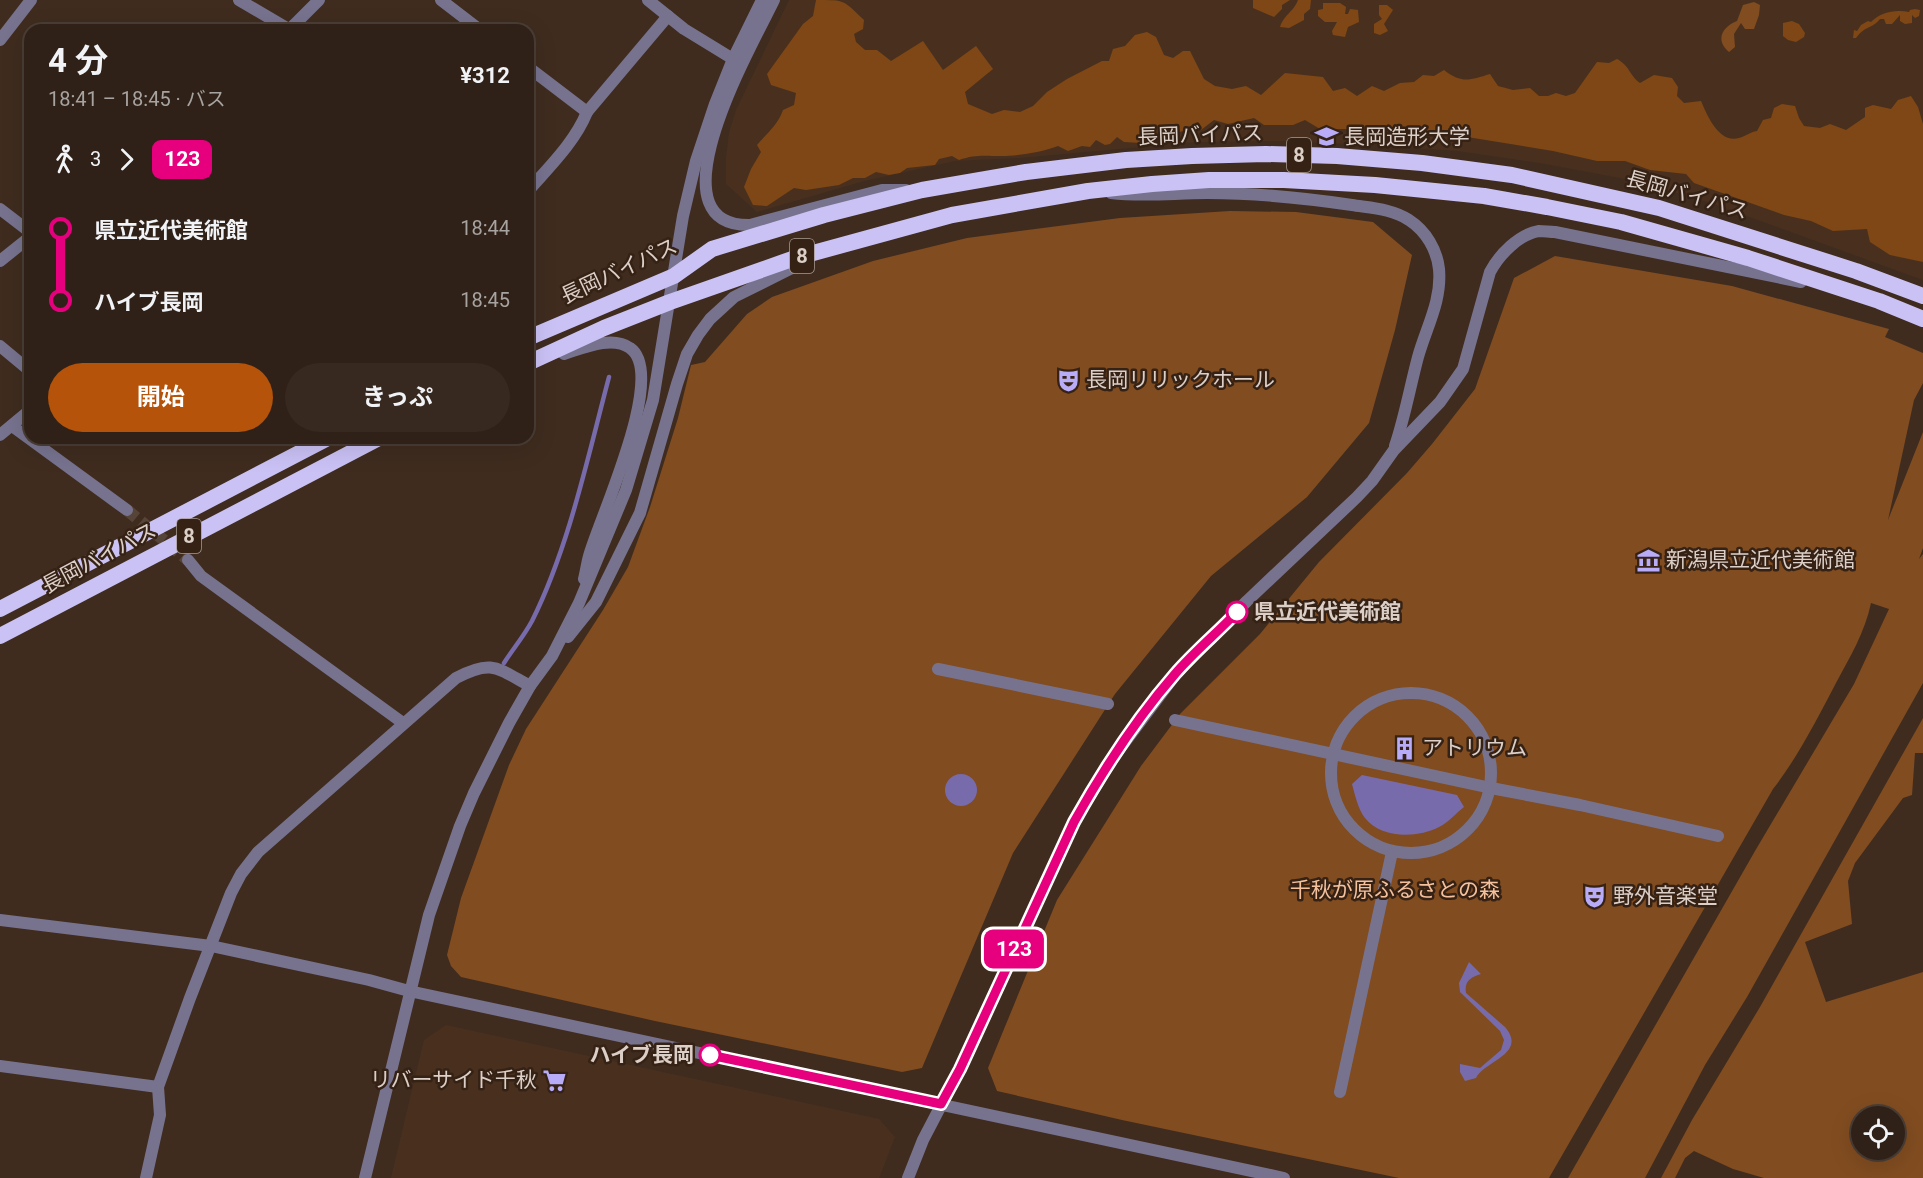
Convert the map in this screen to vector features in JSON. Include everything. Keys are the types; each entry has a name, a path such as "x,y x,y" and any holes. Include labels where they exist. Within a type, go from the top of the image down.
{"highway":[{"name":"長岡バイパス","path":"534,335 674,276 712,249 824,215 922,190 1126,160 1192,156 1266,154 1337,156 1422,162 1512,175 1659,208 1845,267 1923,296"},
{"name":"長岡バイパス","path":"534,361 566,345 670,302 795,258 952,215 1088,191 1198,181 1284,180 1375,185 1484,196 1621,222 1748,258 1923,319"},
{"name":"長岡バイパス","path":"0,609 316,444"},
{"name":"長岡バイパス","path":"0,636 368,444"}],"street":[{"path":"0,39 31,0"},
{"path":"238,0 280,24"},
{"path":"296,24 319,0"},
{"path":"441,0 472,24"},
{"path":"648,0 692,34 733,59"},
{"path":"552,656 579,603 626,490 642,443 653,400 683,216 696,161 733,59 762,0"},
{"path":"774,0 719,114 705,174 708,199 717,214 736,225 750,225 882,190 922,190"},
{"path":"534,184 563,151 587,112 668,16"},
{"path":"534,72 587,112"},
{"path":"1088,191 1131,196 1249,193 1387,211 1410,220 1426,235 1435,252 1439,268 1439,286 1436,303 1419,354 1406,415 1394,450"},
{"path":"0,209 24,227"},
{"path":"908,1178 923,1140 960,1069 1074,822 1113,758 1176,674 1247,601 1358,497 1394,450 1440,402 1463,369 1490,272 1497,259 1507,249 1538,231 1555,232 1841,289"},
{"path":"0,261 24,242"},
{"path":"365,1178 409,991 435,896 460,826 509,723 530,686 597,602 640,513 687,354 710,319 734,297 843,245"},
{"path":"534,362 586,346 617,343 630,347 639,357 642,369 639,404 622,462 589,555 579,603"},
{"path":"0,346 24,366"},
{"path":"0,435 24,415"},
{"path":"12,426 24,435"},
{"path":"37,444 127,510"},
{"path":"188,560 201,576 403,723"},
{"path":"146,1178 160,1115 159,1086 211,946 241,874 258,852 456,678 485,666 498,668 530,686"},
{"path":"938,669 1108,704"},
{"path":"1409,693 1430,695 1450,703 1467,715 1480,730 1488,747 1492,768 1491,788 1485,807 1479,816 1449,845 1432,852 1413,854 1392,852 1374,845 1362,836 1343,815 1334,797 1331,781 1332,755 1340,733 1353,717 1370,704 1389,696 1409,693"},
{"path":"1175,720 1718,836"},
{"path":"1340,1092 1392,852"},
{"path":"0,920 211,946 369,980 409,991 1284,1178"},
{"path":"0,1066 159,1086"}],"shaded area":[{"name":"長岡造形大学","path":"789,0 1923,0 1923,280 1711,203 1636,181 1458,151 1373,145 1281,141 1196,142 1019,158 955,161 864,181 757,212 726,184 729,133 736,110"},
{"path":"816,0 833,0 847,5 864,20 863,29 854,34 856,42 865,50 877,50 891,61 923,41 943,70 976,46 993,69 965,92 968,104 992,114 1004,110 1020,112 1033,106 1047,92 1067,79 1102,61 1109,61 1113,49 1125,46 1135,35 1147,32 1156,37 1164,55 1173,58 1183,51 1190,51 1204,79 1215,86 1232,89 1246,86 1261,95 1285,73 1323,77 1333,91 1345,88 1357,96 1372,86 1384,91 1400,83 1414,82 1423,75 1434,76 1444,70 1461,79 1490,74 1498,86 1513,90 1530,88 1539,96 1556,93 1566,96 1575,93 1597,62 1609,63 1617,59 1640,83 1654,75 1672,78 1678,87 1677,96 1684,103 1701,101 1715,127 1725,137 1732,139 1757,131 1763,120 1771,118 1774,108 1782,104 1795,106 1804,126 1820,128 1830,124 1846,130 1865,117 1865,108 1873,105 1891,109 1898,100 1911,96 1918,107 1923,124 1923,262 1890,255 1870,242 1867,229 1833,231 1811,221 1784,215 1694,183 1686,174 1650,170 1625,161 1597,161 1553,151 1461,136 1375,129 1320,129 1305,120 1293,125 1264,125 1254,118 1228,124 1214,120 1201,130 1188,130 1166,135 1153,134 1142,143 1124,142 1117,137 1110,144 1105,145 1096,140 1090,147 1082,146 1068,151 1058,146 1015,155 976,156 959,160 952,156 939,159 935,165 907,168 900,173 889,175 876,172 865,178 853,178 839,185 806,190 794,188 767,206 753,205 744,187 761,152 757,145 775,125 783,110 794,105 796,93 771,85 767,74 803,24 813,16"},
{"path":"1253,0 1290,0 1282,5 1282,9 1274,17 1253,8"},
{"path":"1298,0 1311,0 1310,9 1304,14 1304,20 1289,28 1280,27 1294,8"},
{"path":"1323,3 1340,3 1346,7 1345,14 1348,14 1350,9 1358,10 1359,22 1348,27 1345,37 1333,35 1332,31 1337,22 1325,22 1318,16 1318,10 1323,9"},
{"path":"1379,5 1387,5 1393,10 1384,24 1388,31 1380,35 1374,33 1374,24 1382,19 1379,15"},
{"path":"1915,9 1920,10 1919,16 1915,18 1912,15 1912,23 1905,24 1900,21 1900,15 1892,24 1886,24 1884,19 1880,19 1853,38 1854,30 1857,31 1868,21 1871,22 1879,16 1894,11 1909,12"},
{"path":"1792,21 1799,24 1805,33 1804,37 1796,42 1783,36 1783,23"},
{"path":"961,774 972,779 977,790 972,801 961,806 950,801 945,790 950,779"},
{"path":"1362,775 1457,795 1464,807 1446,823 1430,831 1411,835 1380,830 1365,818 1357,802 1352,784"},
{"path":"1469,962 1481,974 1469,980 1466,993 1505,1027 1511,1036 1511,1044 1508,1051 1480,1072 1476,1078 1465,1081 1460,1072 1460,1064 1480,1068 1501,1050 1504,1040 1500,1031 1460,992 1459,983"},
{"name":"リバーサイド千秋","path":"446,1025 879,1119 895,1137 879,1178 391,1178 424,1040"}],"green space":[{"path":"1754,2 1760,5 1754,29 1745,29 1741,23 1734,34 1735,47 1729,52 1722,43 1724,30 1737,21 1743,5"},
{"path":"1230,211 1296,212 1373,222 1412,255 1395,330 1369,423 1307,497 1211,576 1115,694 1013,853 922,1068 902,1072 655,1021 461,977 451,966 447,955 461,898 509,765 526,729 628,567 678,418 691,365 705,362 747,314 772,297 873,261 967,238 1120,218"},
{"name":"千秋が原ふるさとの森","path":"1555,256 1732,286 1889,329 1885,337 1923,353 1923,383 1914,400 1888,520 1923,432 1923,548 1919,559 1923,554 1923,683 1747,997 1705,1065 1645,1178 1568,1178 1755,851 1854,684 1889,609 1871,603 1856,644 1807,738 1773,789 1549,1178 1399,1178 1122,1120 997,1091 988,1068 1057,900 1141,766 1180,714 1260,634 1319,562 1407,473 1432,444 1475,389 1514,278"},
{"path":"1923,718 1923,753 1915,753 1912,795 1903,798 1855,863 1848,881 1852,924 1805,942 1826,1002 1923,972 1923,1178 1764,1178 1733,1169 1694,1151 1685,1158 1675,1178 1661,1178 1692,1120 1760,1007"}],"waterway":[{"path":"504,663 532,621 557,563 609,377"}],"tunnel":[{"path":"127,510 188,560"}],"bus line":[{"name":"123","path":"710,1055 941,1104 960,1069 1074,822 1095,785 1146,712 1176,674 1237,612"}],"place":[{"name":"長岡造形大学","path":"1326,137"},
{"name":"長岡リリックホール","path":"1068,380"},
{"name":"新潟県立近代美術館","path":"1648,560"},
{"name":"県立近代美術館","path":"1237,612"},
{"name":"アトリウム","path":"1404,748"},
{"name":"野外音楽堂","path":"1595,896"},
{"name":"ハイブ長岡","path":"710,1055"},
{"name":"リバーサイド千秋","path":"555,1080"}]}
